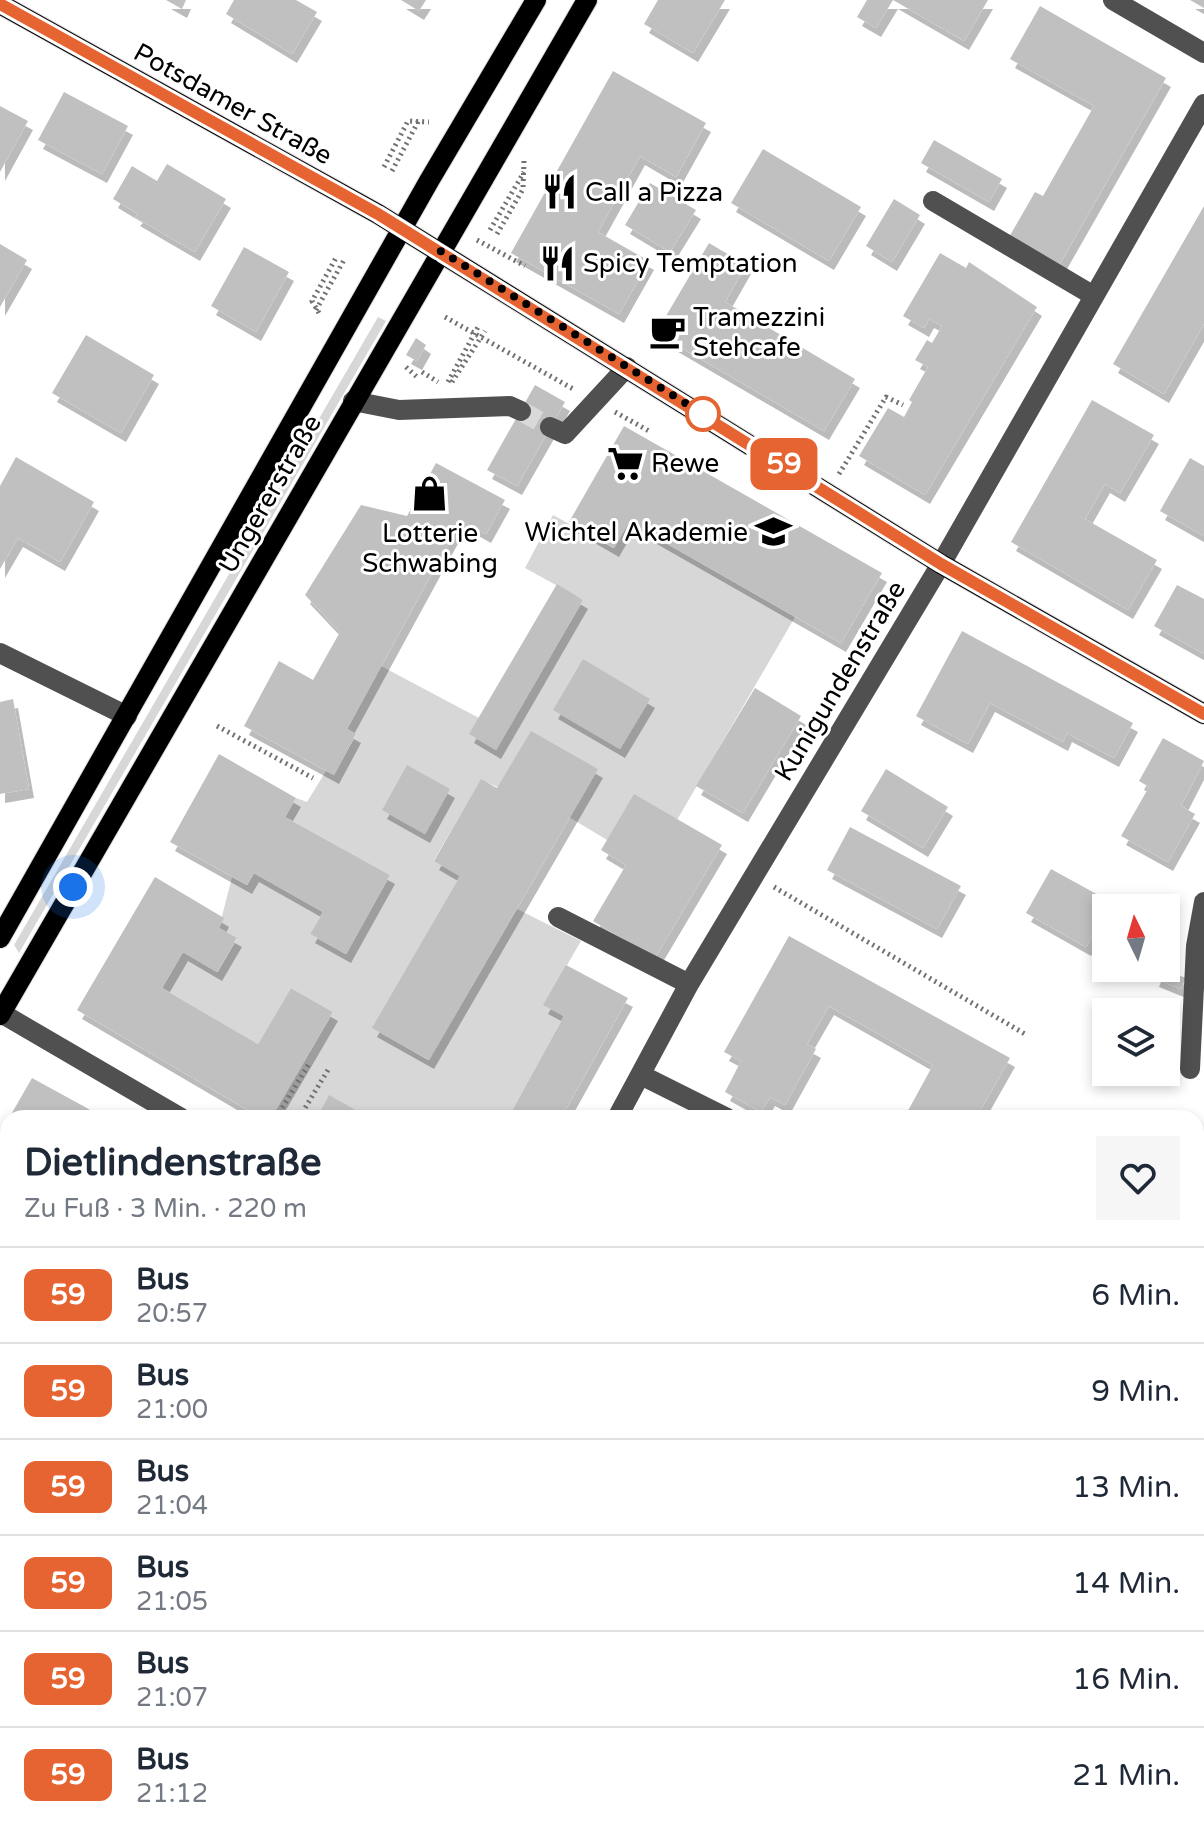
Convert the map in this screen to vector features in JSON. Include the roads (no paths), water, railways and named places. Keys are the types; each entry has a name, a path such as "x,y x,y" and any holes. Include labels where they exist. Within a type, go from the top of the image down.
{"main road":[{"name":"Ungererstraße","path":"0,938 402,228 536,0"},
{"name":"Ungererstraße","path":"0,1014 587,0"},
{"name":"Potsdamer Straße","path":"0,4 24,7 402,228 941,564 1204,714"}],"street":[{"path":"1113,0 1204,53"},
{"name":"Kunigundenstraße","path":"621,1110 689,984 941,564 1204,104"},
{"path":"933,201 1094,296"},
{"path":"550,427 565,434 627,367"},
{"path":"353,401 399,410 510,406 521,411"},
{"path":"0,653 127,716"},
{"path":"1190,1069 1196,946 1204,902"},
{"path":"558,917 689,984"},
{"path":"0,1014 167,1110"},
{"path":"641,1075 711,1110"}],"tunnel":[{"path":"521,411 550,427"}],"place":[{"name":"Call a Pizza","path":"559,192"},
{"name":"Spicy Temptation","path":"557,263"},
{"name":"Tramezzini Stehcafe","path":"667,332"},
{"name":"Rewe","path":"625,463"},
{"name":"Lotterie Schwabing","path":"430,494"},
{"name":"Wichtel Akademie","path":"774,532"}]}
